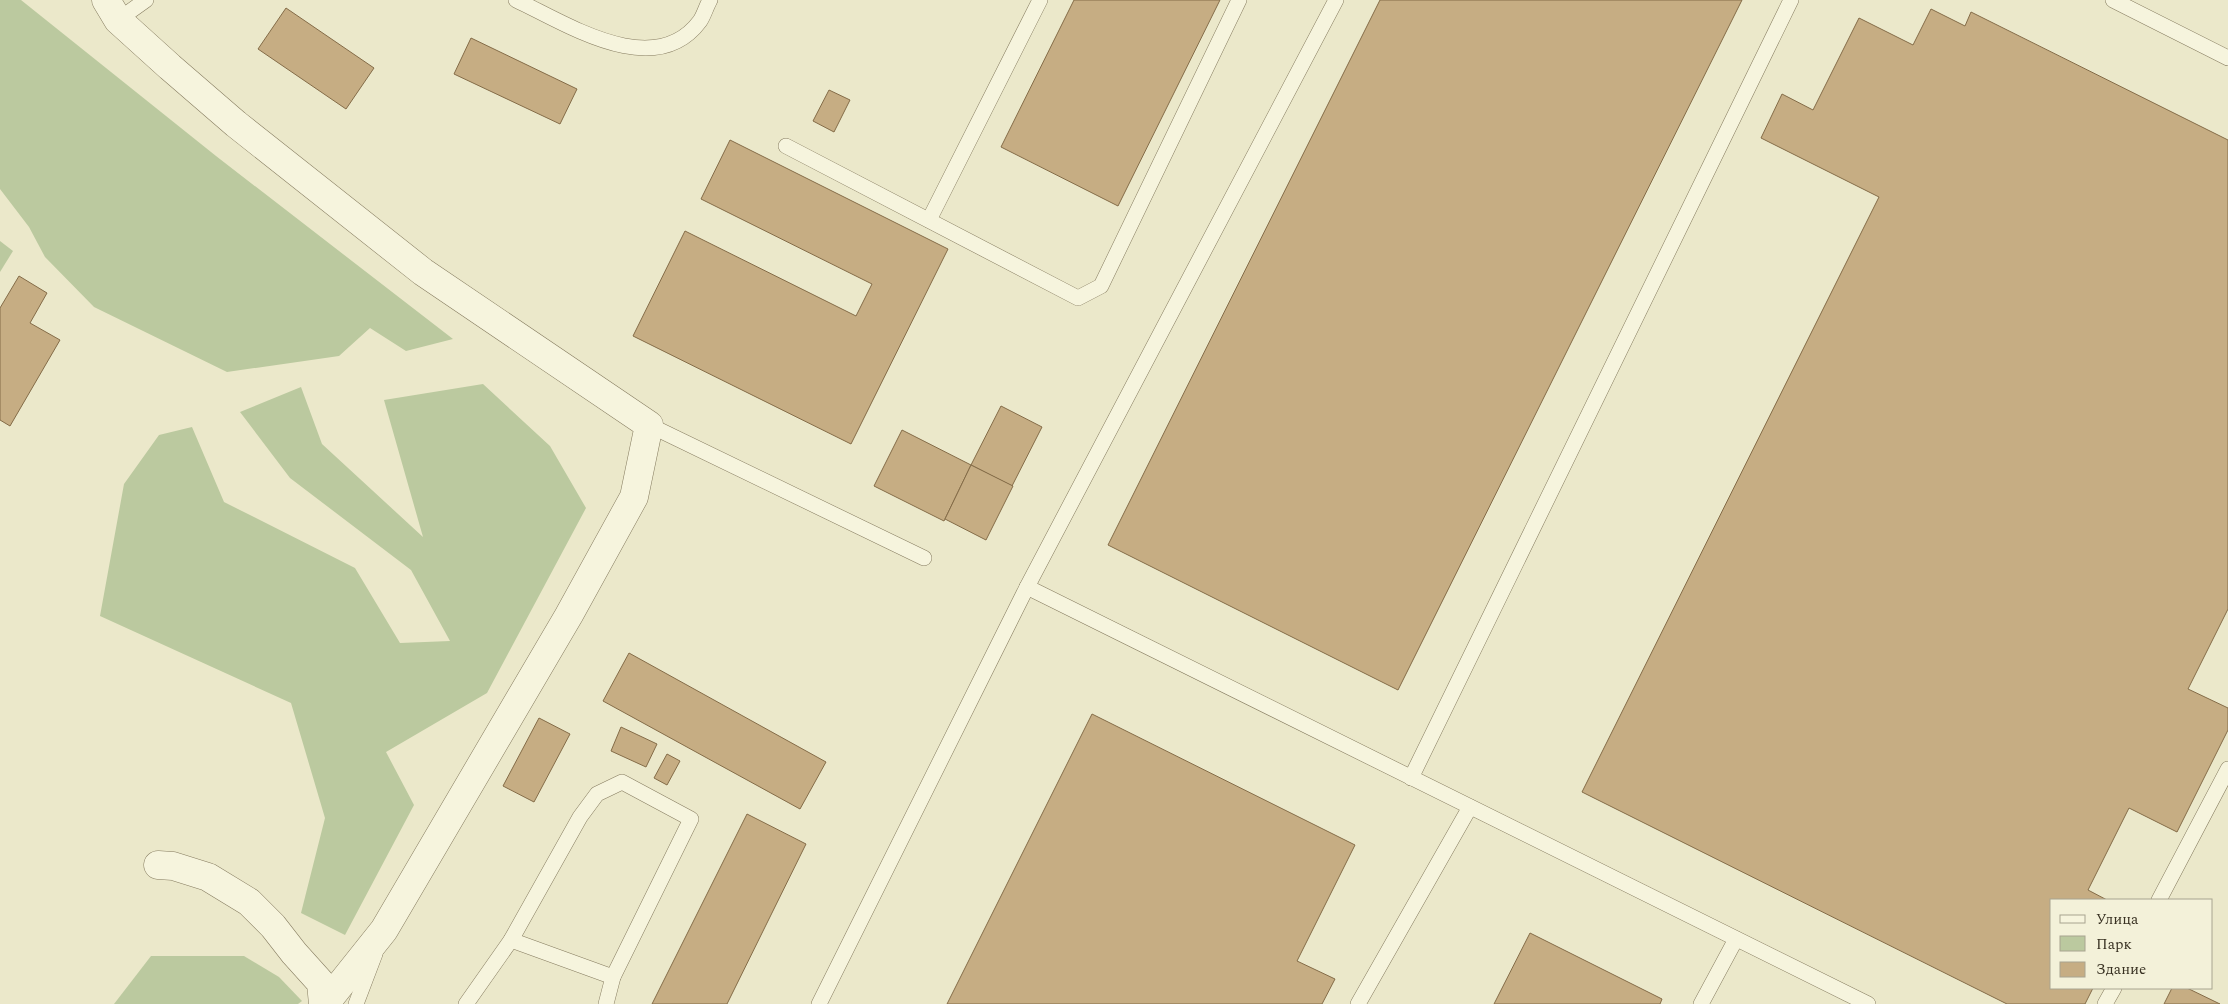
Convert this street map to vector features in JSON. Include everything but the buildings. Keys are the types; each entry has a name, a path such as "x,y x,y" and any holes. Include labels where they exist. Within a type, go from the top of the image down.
{"street":[{"path":"112,10 236,124 423,272 649,425 634,497 569,615 384,930 324,1004"},
{"path":"158,865 173,866 208,877 249,902 273,926 321,983 324,1004"}],"lane":[{"path":"112,10 146,0"},
{"path":"516,0 603,40 638,49 662,47 683,37 700,20 710,0"},
{"path":"929,220 1040,0"},
{"path":"786,146 1078,298 1100,286 1239,0"},
{"path":"819,1004 1027,587 1336,0"},
{"path":"1411,778 1791,0"},
{"path":"2113,0 2228,58"},
{"path":"649,425 924,558"},
{"path":"1027,587 1868,1004"},
{"path":"2160,899 2228,769"},
{"path":"466,1004 511,940 580,816 597,794 622,782 690,819 613,977 606,1004"},
{"path":"1358,1004 1470,807"},
{"path":"356,1004 384,930"},
{"path":"1702,1004 1736,939"},
{"path":"511,940 613,977"},
{"path":"2105,1004 2113,989"}],"green space":[{"path":"0,0 21,0 216,156 453,339 406,351 370,328 339,356 227,372 94,307 45,257 29,227 0,189"},
{"path":"0,241 13,251 0,272"},
{"path":"483,384 550,446 586,508 487,693 386,752 414,805 345,935 301,913 325,818 291,703 100,616 124,484 159,435 192,427 224,502 355,568 400,643 450,641 411,570 290,478 240,412 301,387 322,444 423,537 384,400"},
{"path":"151,956 244,956 279,977 302,1001 298,1004 114,1004"}]}
